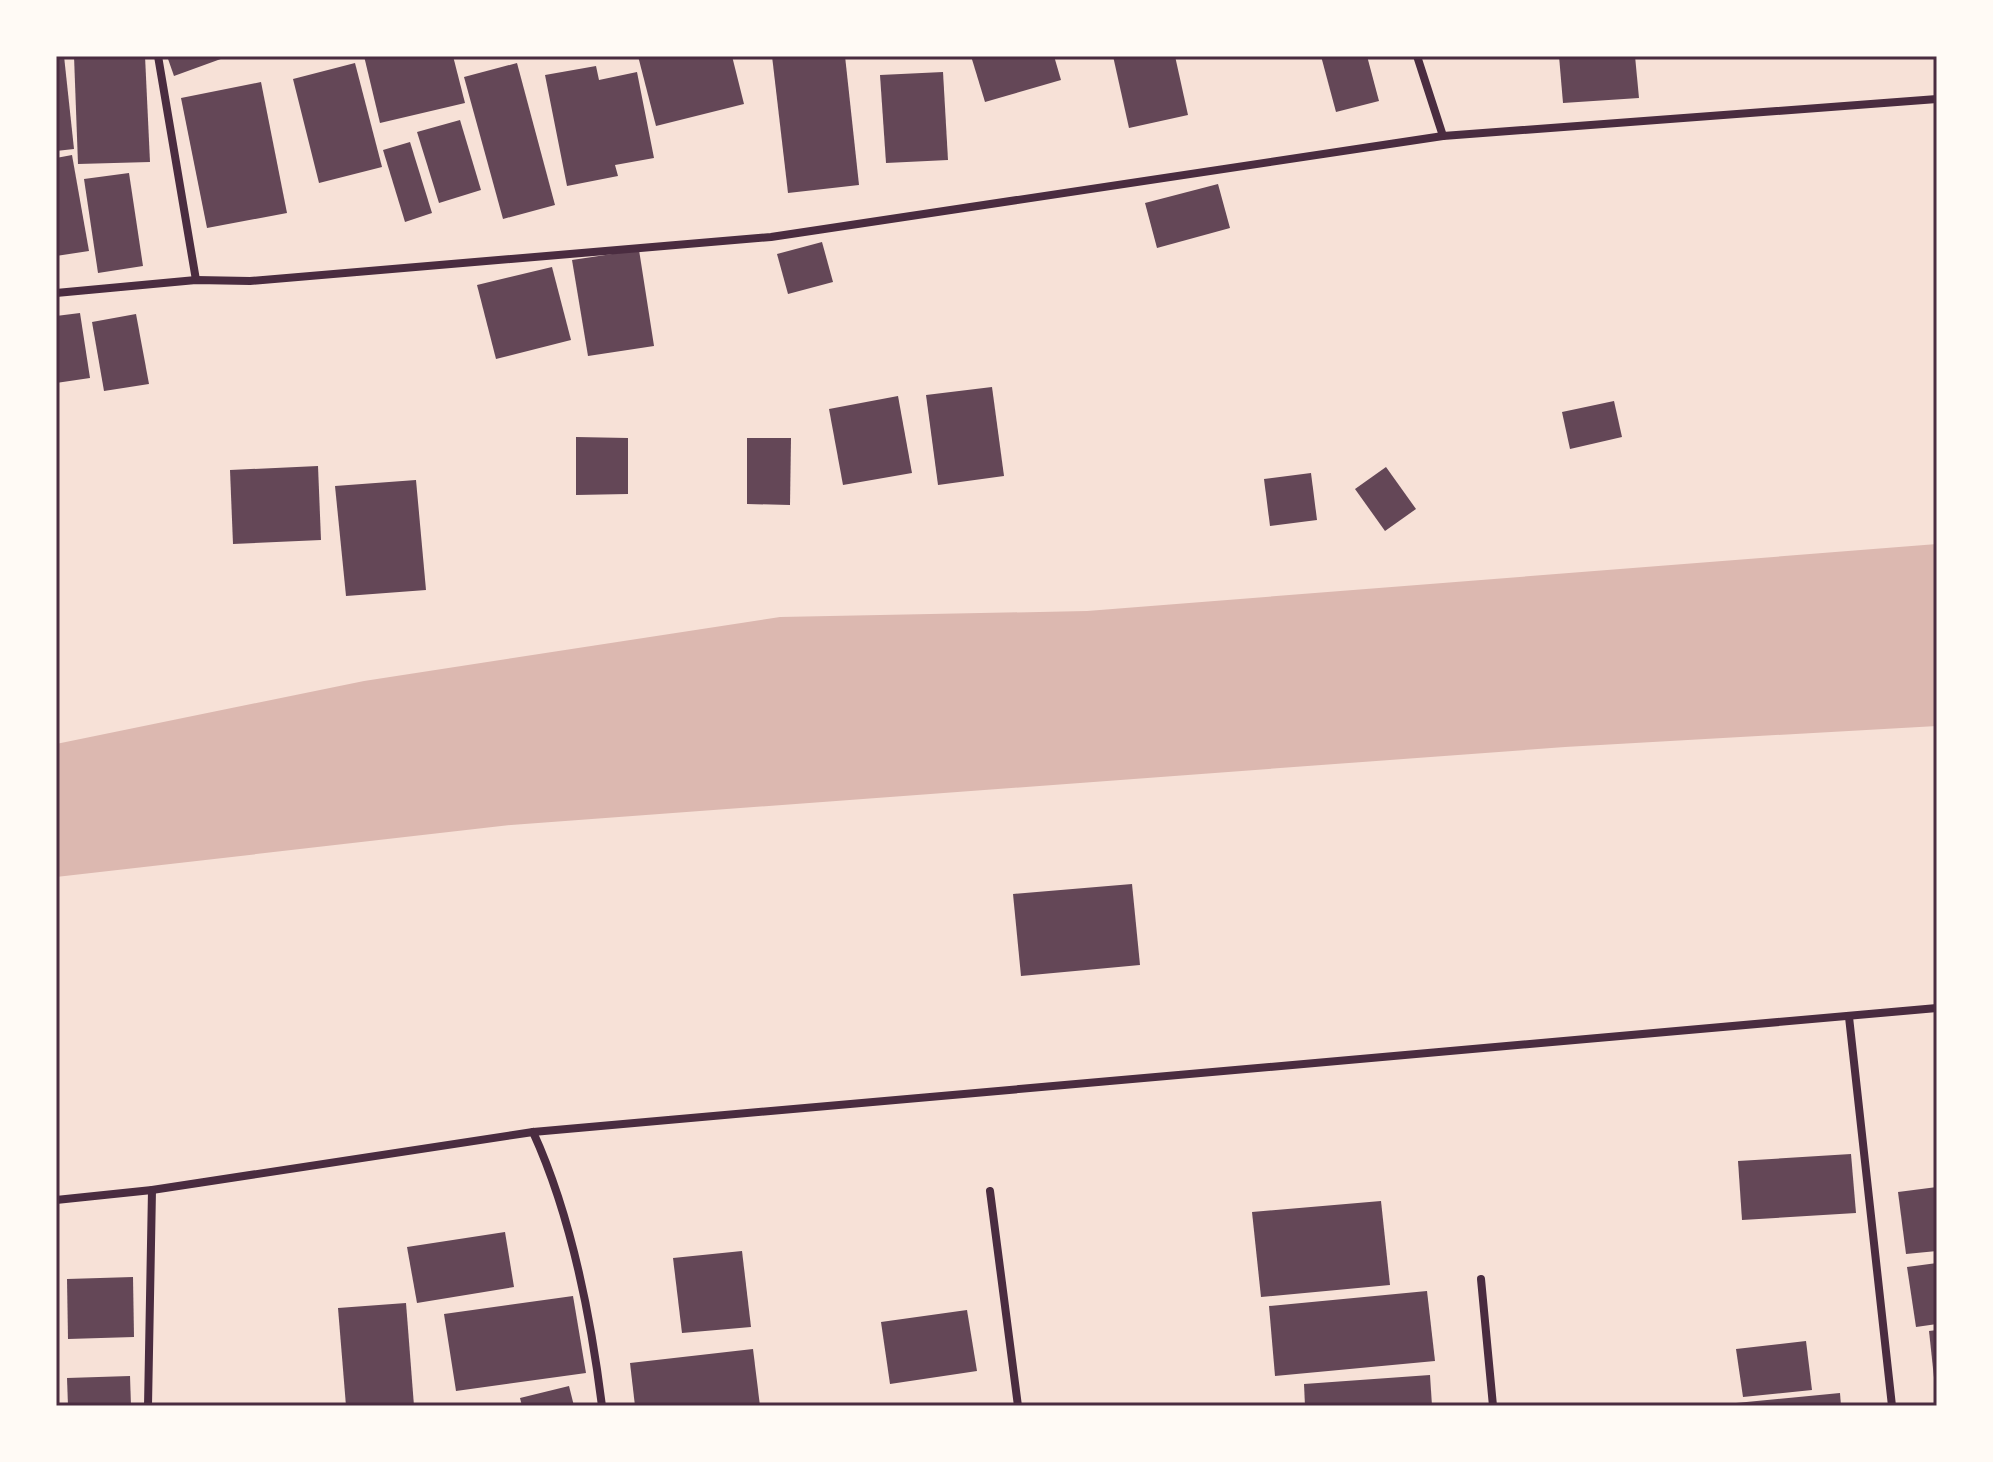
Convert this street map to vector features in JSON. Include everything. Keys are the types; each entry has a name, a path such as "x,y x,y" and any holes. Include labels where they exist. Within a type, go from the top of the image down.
{"street":[{"path":"158,56 196,280"},
{"path":"1417,56 1443,136"},
{"path":"56,293 196,280 250,281 771,237 1443,136 1937,99"},
{"path":"56,1200 152,1190 533,1132 1937,1008"},
{"path":"1849,1017 1892,1406"},
{"path":"533,1132 548,1164 571,1251 596,1356 602,1406"},
{"path":"148,1406 152,1190"},
{"path":"990,1191 1018,1406"},
{"path":"1481,1279 1493,1406"}],"shaded area":[{"path":"1937,544 1937,726 1565,747 511,825 56,877 56,744 364,681 780,617 1087,611"}],"building":[{"path":"56,56 64,56 74,149 56,151"},
{"path":"74,56 145,56 150,162 78,164"},
{"path":"167,56 229,56 174,76"},
{"path":"364,56 453,56 465,103 380,123"},
{"path":"638,56 732,56 744,104 656,126"},
{"path":"772,56 845,56 859,185 788,193"},
{"path":"971,56 1054,56 1061,80 985,102"},
{"path":"1113,56 1175,56 1188,115 1129,128"},
{"path":"1321,56 1367,56 1379,101 1336,112"},
{"path":"1559,56 1635,56 1639,98 1563,103"},
{"path":"355,63 382,167 319,183 293,79"},
{"path":"517,63 555,205 503,219 464,77"},
{"path":"596,66 599,80 637,72 654,158 615,165 618,176 567,186 545,75"},
{"path":"943,72 948,160 886,163 880,75"},
{"path":"261,82 287,213 207,228 181,98"},
{"path":"460,120 481,190 439,203 417,132"},
{"path":"410,142 432,213 405,222 383,150"},
{"path":"72,155 89,251 56,256 56,158"},
{"path":"129,173 143,266 98,273 84,179"},
{"path":"1218,184 1230,228 1157,248 1145,203"},
{"path":"822,242 833,282 788,294 777,254"},
{"path":"639,250 654,346 588,356 572,260"},
{"path":"552,267 571,340 496,359 477,285"},
{"path":"80,313 90,378 56,383 56,316"},
{"path":"136,314 149,384 104,391 92,322"},
{"path":"992,387 1004,476 938,485 926,395"},
{"path":"898,396 912,473 843,485 829,409"},
{"path":"1614,401 1622,437 1570,449 1562,412"},
{"path":"576,437 628,438 628,494 576,495"},
{"path":"747,438 791,438 790,505 747,504"},
{"path":"318,466 321,540 233,544 230,470"},
{"path":"1386,467 1416,509 1385,531 1355,489"},
{"path":"1311,473 1317,520 1270,526 1264,479"},
{"path":"416,480 426,590 346,596 335,486"},
{"path":"1132,884 1140,965 1021,976 1013,894"},
{"path":"1851,1154 1856,1213 1742,1220 1738,1161"},
{"path":"1937,1187 1937,1251 1906,1254 1898,1192"},
{"path":"1381,1201 1390,1285 1261,1297 1252,1212"},
{"path":"505,1232 514,1287 417,1303 407,1247"},
{"path":"742,1251 751,1327 682,1333 673,1258"},
{"path":"1937,1263 1937,1324 1916,1327 1907,1267"},
{"path":"133,1277 134,1337 68,1339 67,1279"},
{"path":"1427,1291 1435,1361 1275,1376 1269,1306"},
{"path":"573,1296 586,1373 456,1391 444,1314"},
{"path":"406,1303 414,1406 346,1406 338,1308"},
{"path":"967,1310 977,1371 890,1384 881,1322"},
{"path":"1937,1330 1937,1387 1935,1387 1929,1331"},
{"path":"1806,1341 1812,1390 1743,1397 1736,1349"},
{"path":"753,1349 760,1406 635,1406 630,1363"},
{"path":"1430,1375 1432,1406 1305,1406 1304,1384"},
{"path":"130,1376 131,1406 68,1406 67,1378"},
{"path":"569,1386 574,1406 522,1406 520,1398"},
{"path":"1840,1393 1841,1406 1737,1406 1736,1403"}]}
